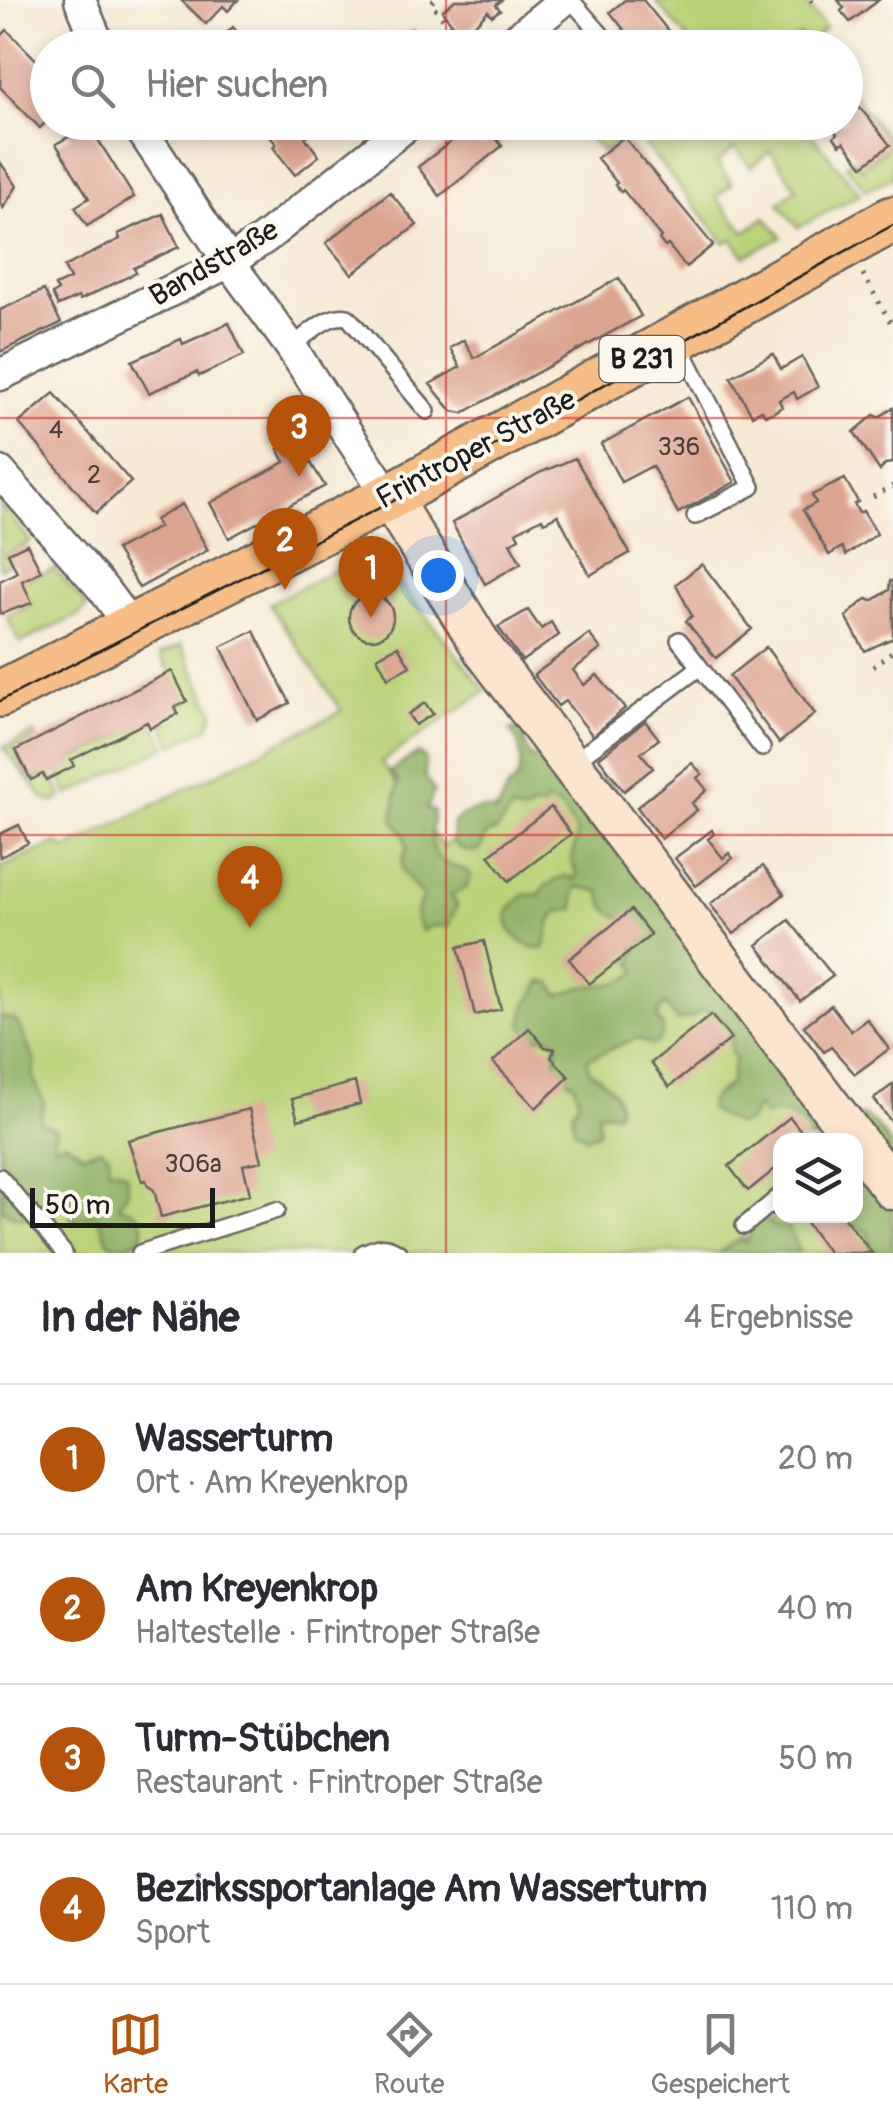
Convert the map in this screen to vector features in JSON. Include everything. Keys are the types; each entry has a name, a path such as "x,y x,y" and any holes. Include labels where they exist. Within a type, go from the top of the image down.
{"main road":[{"name":"Frintroper Straße","path":"0,694 133,628 381,487 677,340 893,219"},
{"path":"381,487 484,650 847,1133"},
{"path":"863,1153 893,1189"}],"street":[{"path":"80,0 92,30"},
{"path":"529,30 568,0"},
{"path":"148,140 228,262 291,346 381,487"},
{"name":"Bandstraße","path":"0,375 228,262 265,238 388,140"},
{"path":"0,472 103,588 133,628"}],"lane":[{"path":"568,0 597,30"},
{"path":"291,346 330,318 348,317 427,411"},
{"path":"677,340 752,487 696,516"},
{"path":"679,640 762,748"},
{"path":"571,764 700,668"},
{"path":"0,1177 64,1253"},
{"path":"744,1226 773,1202"},
{"path":"140,1253 277,1210"},
{"path":"363,1253 378,1246 399,1253"}],"path":[{"path":"434,0 430,3 452,30"},
{"path":"846,245 893,327"},
{"path":"872,497 893,486"},
{"path":"873,667 893,651"}],"green space":[{"path":"655,0 803,0 826,28 824,30 680,30"},
{"path":"863,107 893,145 893,177 866,190 846,165 853,159 862,169 890,146 863,112"},
{"path":"592,140 618,140 602,152"},
{"path":"641,140 816,140 860,194 798,228 779,203 797,188 770,151 751,167 735,147 717,163 732,184 716,197 745,232 765,217 782,237 745,256 732,239 725,243"},
{"path":"0,504 31,541 6,554 10,564 0,569"},
{"path":"371,564 392,574 486,691 381,762 442,847 547,774 819,1133 773,1133 773,1193 734,1225 744,1238 736,1244 739,1248 773,1218 773,1223 863,1223 863,1218 893,1228 893,1253 0,1253 0,868 57,843 66,849 342,711 269,604 341,567"},
{"path":"55,569 87,607 79,615 20,643 7,617 32,605 20,581"},
{"path":"181,645 214,712 209,727 172,745 160,716 187,701 160,655"},
{"path":"153,719 166,747 68,795 56,769"},
{"path":"521,726 532,758 542,756 611,783 850,1117 864,1116 877,1126 892,1147 893,1253 879,1253 870,1246 868,1232 849,1223 863,1223 863,1133 808,1133 793,1118 779,1114 764,1116 757,1107 748,1122 737,1125 709,1110 711,1099 730,1084 735,1057 731,1052 731,1032 716,1014 702,1010 677,1021 665,1004 657,1019 663,1027 661,1039 653,1045 636,1038 587,1059 589,1070 606,1083 617,1099 617,1113 597,1112 599,1132 586,1137 574,1129 572,1112 579,1101 574,1083 562,1076 557,1067 558,1043 548,1037 532,1037 522,1025 526,1007 542,981 552,983 559,995 631,976 637,971 632,964 639,929 611,913 600,891 578,887 574,893 575,909 557,912 552,918 544,949 524,943 513,934 508,913 517,901 524,895 539,895 545,886 564,876 575,879 577,874 572,861 577,832 559,806 548,802 525,813 511,810 496,831 487,834 480,850 464,850 452,841 453,822 478,810 495,813 517,779 520,754 510,731"},
{"path":"34,733 37,737 14,749 31,781 50,772 62,797 56,802 45,800 3,748"},
{"path":"418,753 425,758 425,775 434,791 427,809 434,811 433,849 441,861 471,875 467,887 451,895 457,905 448,926 432,926 422,931 416,914 423,898 403,871 407,849 404,834 393,819 398,781 390,771"},
{"path":"0,1017 15,1020 36,1062 33,1075 44,1103 40,1122 56,1129 54,1146 65,1142 83,1154 101,1148 109,1155 109,1170 118,1169 126,1174 128,1191 118,1206 140,1217 141,1240 119,1247 108,1241 98,1217 92,1215 72,1222 68,1194 63,1189 54,1192 48,1209 39,1216 19,1217 2,1209 0,1177 6,1168 0,1166"},
{"path":"762,1218 776,1227 789,1228 799,1253 719,1253 737,1240 746,1242 753,1225"}],"building":[{"path":"181,0 238,0 228,11 223,6 206,24"},
{"path":"455,0 502,0 496,5 500,10 492,16 488,11 470,30 457,30 442,11"},
{"path":"625,0 643,0 667,30 624,30 610,12"},
{"path":"838,0 879,0 850,22"},
{"path":"7,30 30,54 30,118 0,87 0,37"},
{"path":"863,111 890,145 863,166 844,142 840,145 836,140 863,140"},
{"path":"63,140 98,140 134,197 87,226 75,207 89,198 56,144"},
{"path":"273,140 307,140 319,156 295,175 273,147 276,144"},
{"path":"453,140 497,140 502,146 440,196 418,167"},
{"path":"620,140 626,140 713,245 686,267 668,245 665,247 597,158"},
{"path":"0,162 17,186 3,208 0,203"},
{"path":"390,192 417,225 352,274 326,243"},
{"path":"163,214 179,247 134,268 136,273 80,300 78,297 58,306 52,294 58,291 55,286 70,279 64,267 120,239 118,234"},
{"path":"619,278 641,316 463,413 452,411 430,384 460,367 450,348 464,340 474,358"},
{"path":"44,290 61,323 0,352 0,310"},
{"path":"229,323 244,355 149,393 132,361"},
{"path":"773,354 781,369 802,357 818,387 797,399 794,392 779,400 782,407 772,413 765,415 762,410 752,415 731,377"},
{"path":"54,393 131,482 96,513 19,423"},
{"path":"688,397 735,482 678,513 652,466 621,482 601,444"},
{"path":"893,408 893,463 885,464 880,471 854,432 874,415 879,417"},
{"path":"296,439 325,486 229,538 210,503 285,462 278,449"},
{"path":"575,458 630,553 590,575 558,515 544,522 542,518 516,532 519,538 510,543 521,563 485,584 452,523 539,473"},
{"path":"845,479 858,502 854,504 859,513 863,511 877,534 846,555 842,547 829,555 803,510 816,503 812,495"},
{"path":"182,504 208,550 139,588 116,550 159,527 155,520"},
{"path":"27,544 41,571 22,581 32,603 0,614 0,581 17,572 8,553"},
{"path":"702,564 752,629 716,658 686,621 692,616 676,584"},
{"path":"890,581 893,638 865,651 846,617 867,599 872,601 889,590"},
{"path":"371,595 387,601 393,617 387,633 371,639 355,633 349,617 355,601"},
{"path":"528,610 541,629 551,622 559,635 522,661 498,627"},
{"path":"254,631 290,703 257,720 221,647"},
{"path":"589,634 601,649 573,670 584,685 597,675 625,708 593,736 565,701 558,706 534,675"},
{"path":"398,646 410,666 388,678 377,657"},
{"path":"766,647 815,714 779,743 729,676"},
{"path":"172,671 187,701 175,707 178,714 150,728 147,722 71,760 74,766 46,780 43,774 31,780 16,750"},
{"path":"425,703 433,714 415,725 408,714"},
{"path":"645,721 659,739 641,753 653,768 624,791 599,758"},
{"path":"692,763 702,774 697,778 707,790 692,803 697,810 661,839 637,807"},
{"path":"551,807 571,834 509,881 489,855"},
{"path":"19,825 28,843 0,857 0,834"},
{"path":"712,830 714,834 708,839 723,858 729,853 733,858 696,886 675,858"},
{"path":"763,866 784,894 734,934 710,904"},
{"path":"631,910 651,935 589,984 569,959"},
{"path":"789,920 833,976 800,1001 757,945"},
{"path":"484,941 501,1009 475,1015 458,947"},
{"path":"831,1005 851,1031 867,1019 889,1049 855,1074 831,1047 824,1052 804,1026"},
{"path":"711,1015 731,1039 669,1087 651,1063"},
{"path":"529,1028 545,1047 555,1049 551,1057 569,1077 536,1108 493,1062"},
{"path":"355,1082 360,1104 298,1120 292,1099"},
{"path":"893,1084 893,1124 874,1099"},
{"path":"249,1109 262,1161 243,1165 250,1194 161,1217 154,1190 146,1180 142,1181 128,1140"},
{"path":"790,1117 803,1133 773,1133 773,1171 748,1191 729,1166"},
{"path":"806,1223 848,1223 872,1253 829,1253"}],"tram line":[{"path":"0,701 401,497 893,225"}],"place":[{"name":"Turm-Stübchen","path":"299,477"},
{"name":"Am Kreyenkrop","path":"285,590"},
{"name":"Wasserturm","path":"371,618"},
{"name":"Bezirkssportanlage Am Wasserturm","path":"250,928"}]}
